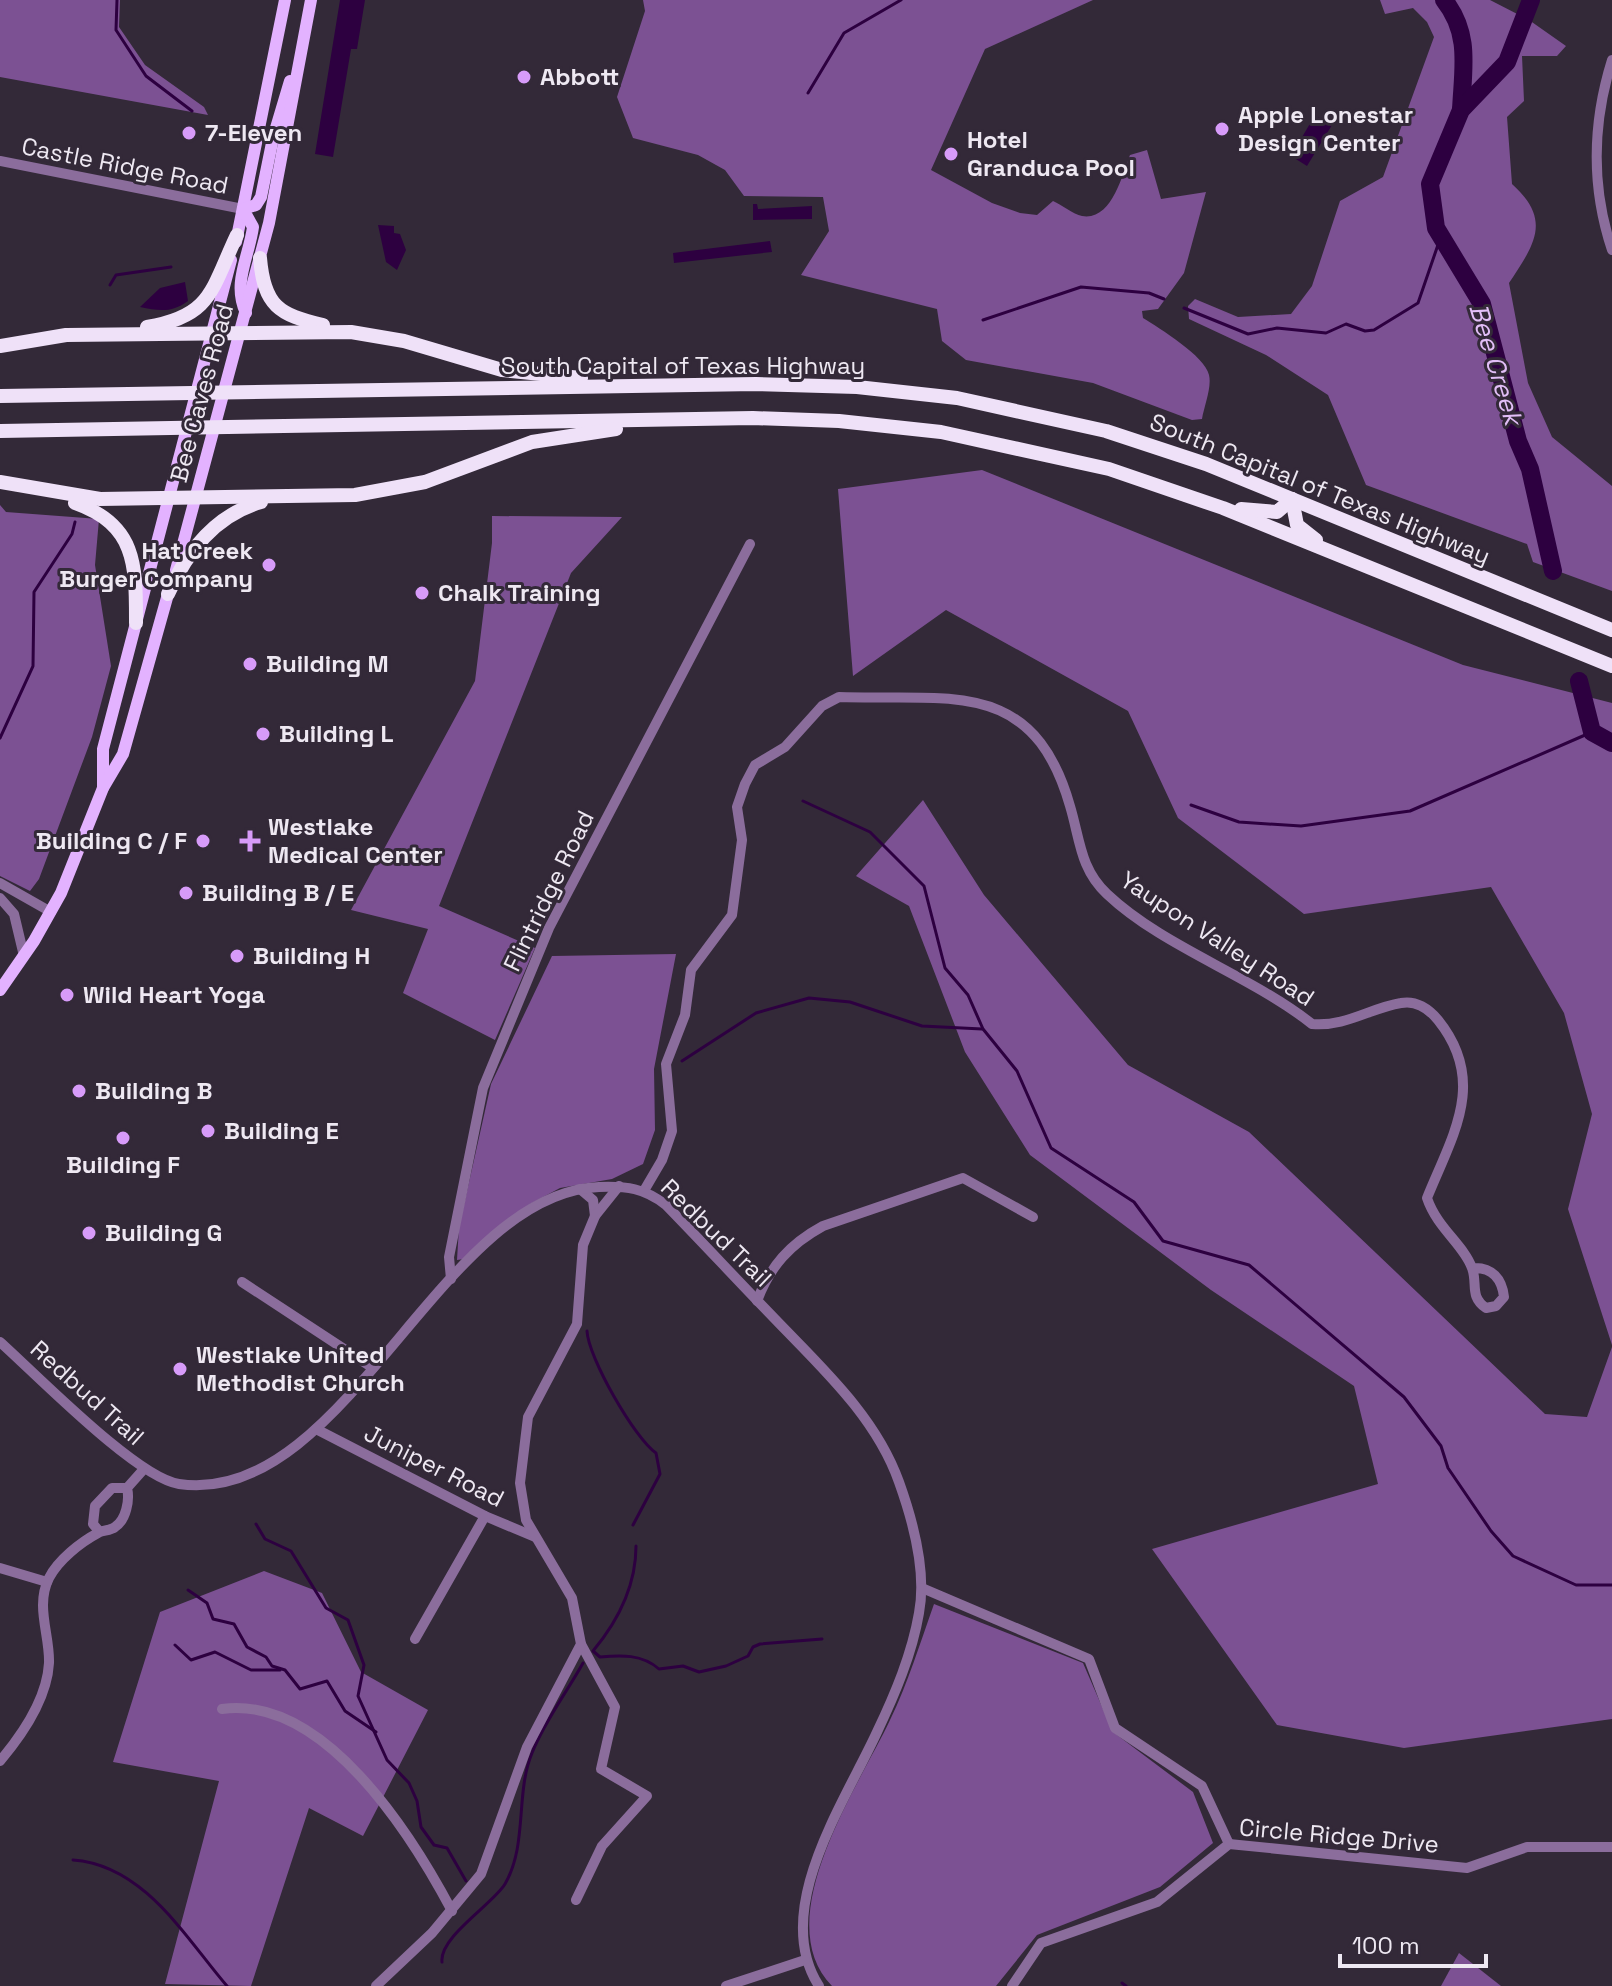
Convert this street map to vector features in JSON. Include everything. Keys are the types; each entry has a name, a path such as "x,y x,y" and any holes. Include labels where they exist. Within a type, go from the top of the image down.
{"highway":[{"path":"101,334 175,322 190,316 207,297 237,235"},
{"path":"260,258 264,287 278,308 296,318 404,341 502,370 690,384"},
{"path":"0,346 48,337 101,334 351,332"},
{"name":"South Capital of Texas Highway","path":"0,396 690,384 849,386 990,403 1140,441 1292,499 1612,630"},
{"path":"0,482 100,499 355,495 397,489 559,436 736,418"},
{"path":"0,431 736,418 839,421 975,437 1093,464 1190,496 1612,666"},
{"path":"45,492 97,512 124,538 136,569 136,623"},
{"path":"1190,496 1261,513 1282,510 1292,499"},
{"path":"168,594 187,558 217,524 247,507 285,497"},
{"path":"1292,499 1297,525 1341,556"}],"main road":[{"name":"Bee Caves Road","path":"103,788 103,749 237,235 285,0"},
{"name":"Bee Caves Road","path":"0,990 51,912 76,861 103,788 123,754 197,499 260,258 311,0"},
{"path":"246,313 239,284 253,227 243,209 256,205 261,197 273,138 305,32"}],"street":[{"path":"1612,60 1601,96 1596,159 1601,210 1612,250"},
{"name":"Castle Ridge Road","path":"0,161 243,209"},
{"name":"Flintridge Road","path":"451,1279 449,1257 483,1088 549,928 750,544"},
{"name":"Yaupon Valley Road","path":"645,1189 662,1160 672,1131 666,1064 685,1015 691,970 732,915 742,840 737,807 755,765 785,747 822,706 839,697 970,700 992,704 1020,721 1042,741 1061,774 1088,873 1128,911 1286,1003 1312,1024 1344,1023 1403,1002 1419,1004 1434,1015 1461,1056 1462,1110 1459,1125 1427,1198 1433,1217 1473,1268"},
{"path":"0,883 51,912"},
{"path":"0,898 15,918 24,956"},
{"path":"757,1301 771,1270 801,1238 823,1226 963,1178 1033,1217"},
{"path":"576,1900 602,1846 647,1796 601,1769 615,1707 581,1644 572,1598 526,1520 520,1483 528,1417 577,1324 583,1245 595,1216 619,1186"},
{"name":"Redbud Trail","path":"0,1342 143,1470 179,1484 221,1481 275,1459 316,1429 451,1279 529,1210 547,1198 579,1188 619,1186 645,1189 666,1205 833,1379 884,1450 899,1480 909,1514 922,1588 917,1623 906,1663 877,1733 832,1823 810,1882 803,1912 805,1960 819,1986"},
{"path":"579,1188 593,1200 595,1216"},
{"path":"242,1282 373,1368"},
{"name":"Juniper Road","path":"316,1429 485,1516 535,1537"},
{"path":"0,1761 36,1707 47,1680 48,1648 43,1614 47,1582 59,1563 99,1531 114,1528 121,1521 128,1503 127,1488 143,1470"},
{"path":"99,1531 93,1524 95,1506 112,1488 127,1488"},
{"path":"415,1639 485,1516"},
{"path":"0,1568 47,1582"},
{"path":"922,1588 1089,1659 1115,1728 1202,1786 1229,1844"},
{"path":"376,1986 452,1911 481,1874 527,1747 581,1644"},
{"path":"222,1709 258,1708 289,1719 348,1763 420,1851 452,1911"},
{"name":"Circle Ridge Drive","path":"1012,1986 1041,1943 1157,1902 1229,1844 1467,1868 1527,1847 1612,1847"},
{"path":"726,1986 805,1960"}],"shaded area":[{"path":"0,0 120,0 119,27 145,65 204,107 208,115 0,77"},
{"path":"340,0 365,0 357,49 351,49 333,157 315,154"},
{"path":"643,0 1093,0 985,49 931,170 992,203 1020,213 1037,215 1053,201 1079,215 1092,216 1101,211 1114,195 1130,155 1147,150 1161,199 1206,192 1184,273 1158,309 1142,311 1143,318 1180,343 1206,368 1209,385 1202,419 1192,420 1093,383 966,360 942,341 937,309 801,275 829,231 823,197 744,196 725,170 698,155 633,138 617,97 645,11"},
{"path":"1380,0 1490,0 1529,20 1566,46 1557,56 1522,56 1524,101 1507,117 1512,184 1532,209 1535,221 1532,244 1509,283 1528,383 1552,437 1612,486 1612,591 1533,562 1527,544 1366,485 1328,395 1266,355 1189,319 1188,306 1195,299 1238,317 1291,314 1312,286 1340,201 1383,177 1434,37 1427,22 1413,8 1385,14"},
{"path":"1315,115 1332,125 1307,166 1291,156"},
{"path":"753,204 757,204 758,209 812,206 812,219 753,220"},
{"path":"378,225 394,226 394,233 400,234 406,250 397,270 386,262"},
{"path":"770,241 772,252 674,263 673,253"},
{"path":"185,282 188,301 182,305 165,310 140,307 160,288"},
{"path":"982,470 1463,665 1612,703 1612,1345 1568,1209 1592,1114 1564,1013 1491,887 1304,914 1178,818 1128,711 946,610 853,676 838,489"},
{"path":"0,505 6,512 99,519 95,565 111,666 92,737 39,879 30,891 0,876"},
{"path":"492,516 622,517 571,573 439,906 535,948 495,1040 403,993 428,929 351,910 475,681 492,543"},
{"path":"923,800 984,895 1128,1065 1249,1132 1545,1414 1587,1417 1612,1347 1612,1719 1404,1748 1277,1725 1152,1549 1378,1484 1354,1386 1211,1290 1030,1155 965,1052 909,906 856,876"},
{"path":"676,954 654,1069 655,1130 643,1164 612,1179 560,1188 530,1204 464,1259 457,1260 459,1227 491,1084 552,956"},
{"path":"264,1571 322,1593 361,1672 428,1710 363,1836 309,1808 251,1986 165,1984 219,1781 113,1762 160,1612"},
{"path":"934,1604 1083,1663 1113,1732 1193,1792 1213,1843 1160,1887 1037,1935 996,1986 832,1986 815,1958 809,1925 814,1890 841,1816 902,1692"},
{"path":"1459,1953 1501,1986 1441,1986"}],"waterway":[{"path":"117,0 116,30 146,76 192,111"},
{"path":"808,93 844,33 901,0"},
{"path":"1444,0 1453,13 1462,39 1461,110"},
{"name":"Bee Creek","path":"1531,0 1507,62 1461,110 1430,184 1436,228 1482,304 1518,441 1530,469 1553,571"},
{"path":"1184,308 1248,334 1277,328 1326,333 1346,324 1365,331 1374,330 1418,303 1441,236"},
{"path":"110,285 116,275 171,267"},
{"path":"983,320 1081,287 1149,293 1164,299"},
{"path":"0,738 33,666 34,592 72,534 75,522"},
{"name":"Bee Creek","path":"1579,681 1592,732 1612,743"},
{"path":"1191,805 1239,822 1301,826 1410,811 1592,732"},
{"path":"803,801 870,832 924,886 945,968 968,995 983,1029 1017,1071 1051,1148 1134,1202 1163,1241 1249,1265 1404,1397 1441,1446 1448,1468 1491,1531 1513,1556 1576,1585 1612,1585"},
{"path":"682,1061 756,1013 809,998 850,1002 922,1026 982,1029"},
{"path":"587,1331 595,1359 614,1396 636,1432 656,1453 660,1474 633,1525"},
{"path":"256,1524 265,1539 291,1551 326,1608 348,1620 364,1665 358,1696 387,1760 409,1783 417,1801 421,1827 434,1845 447,1848 466,1881"},
{"path":"636,1546 633,1575 624,1602 593,1651 600,1657 631,1657 659,1669 683,1666 699,1672 726,1666 748,1656 753,1647 760,1644 822,1639"},
{"path":"188,1590 207,1603 213,1619 234,1624 247,1647 266,1657 272,1666 285,1670 300,1689 327,1681 345,1711 376,1732"},
{"path":"175,1645 191,1660 215,1652 251,1670 280,1670"},
{"path":"442,1962 443,1952 457,1932 505,1884 517,1852 524,1785 532,1753 583,1663"},
{"path":"73,1860 98,1865 142,1889 179,1926 227,1986"},
{"path":"1122,1983 1126,1986"}],"place":[{"name":"Abbott","path":"524,77"},
{"name":"Apple Lonestar Design Center","path":"1222,129"},
{"name":"7-Eleven","path":"189,133"},
{"name":"Hotel Granduca Pool","path":"951,154"},
{"name":"Hat Creek Burger Company","path":"269,565"},
{"name":"Chalk Training","path":"422,593"},
{"name":"Building M","path":"250,664"},
{"name":"Building L","path":"263,734"},
{"name":"Building C / F","path":"203,841"},
{"name":"Westlake Medical Center","path":"250,841"},
{"name":"Building B / E","path":"186,893"},
{"name":"Building H","path":"237,956"},
{"name":"Wild Heart Yoga","path":"67,995"},
{"name":"Building B","path":"79,1091"},
{"name":"Building E","path":"208,1131"},
{"name":"Building F","path":"123,1138"},
{"name":"Building G","path":"89,1233"},
{"name":"Westlake United Methodist Church","path":"180,1369"}]}
